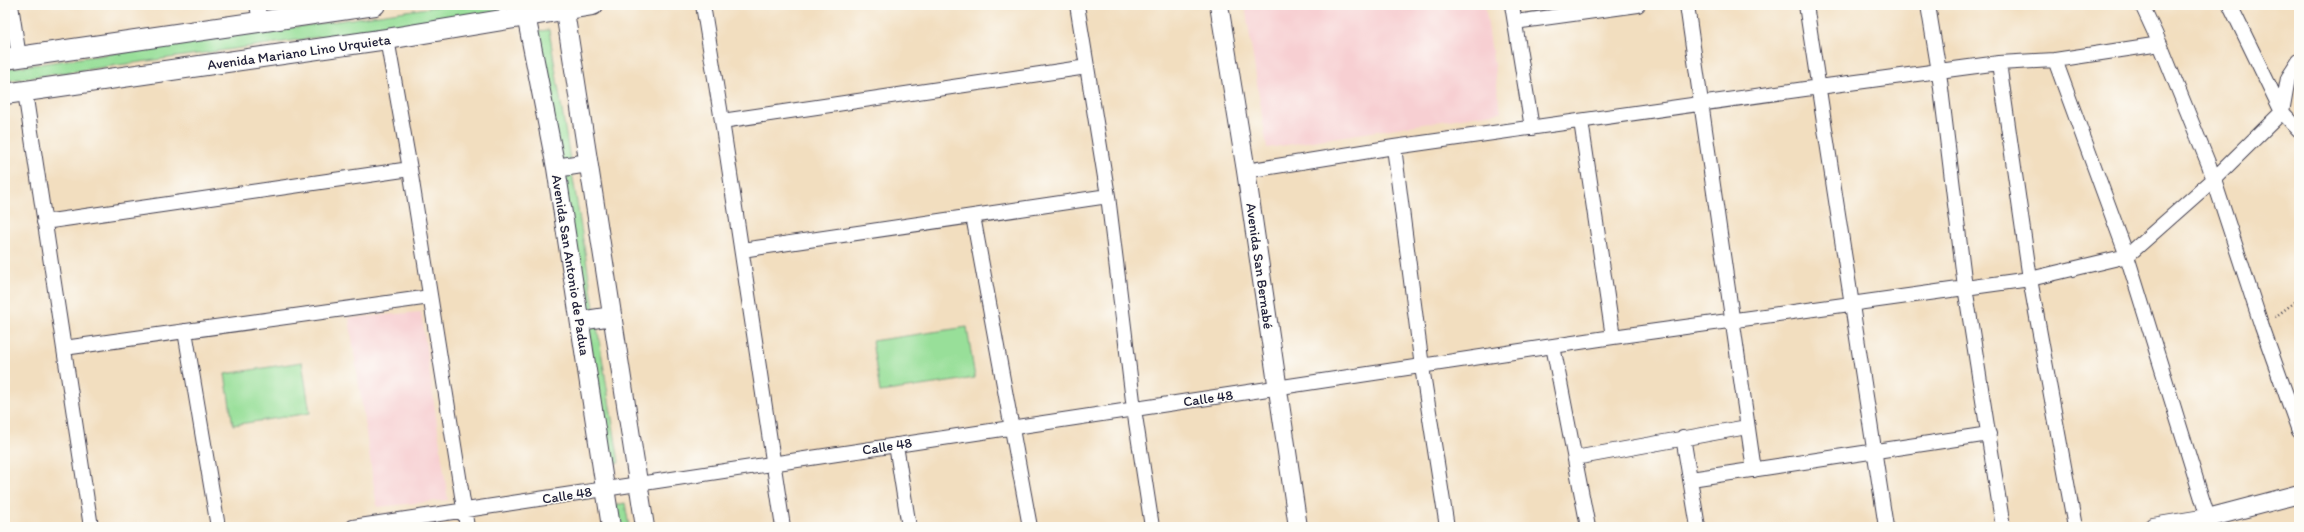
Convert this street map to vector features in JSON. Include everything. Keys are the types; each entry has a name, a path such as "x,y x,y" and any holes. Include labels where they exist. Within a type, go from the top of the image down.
{"main road":[{"path":"12,58 258,13 375,5"},
{"name":"Avenida Mariano Lino Urquieta","path":"5,94 387,39 526,10 593,5"}],"street":[{"path":"11,5 12,58"},
{"path":"703,5 742,250 783,527"},
{"path":"1077,5 1108,196 1134,409 1152,527"},
{"name":"Avenida San Bernabé","path":"1219,5 1246,171 1298,527"},
{"path":"1512,5 1532,128"},
{"path":"1515,22 1638,5"},
{"path":"1687,5 1731,321 1754,470"},
{"path":"1806,5 1876,451 1886,527"},
{"path":"1928,5 1939,72 1965,287 2003,527"},
{"path":"2142,5 2160,44 2214,179 2262,327 2299,431"},
{"path":"2230,5 2282,112 2299,130"},
{"path":"564,7 645,527"},
{"name":"Avenida San Antonio de Padua","path":"526,10 556,168 611,527"},
{"path":"387,39 410,169 467,527"},
{"path":"1246,171 1394,147 1581,121 2000,63 2055,60 2160,44"},
{"path":"2055,60 2127,256 2208,518"},
{"path":"2127,256 2214,179 2282,112 2288,78 2299,61"},
{"path":"2000,63 2030,279 2075,527"},
{"path":"722,121 1087,67"},
{"path":"25,92 91,527"},
{"path":"1581,121 1614,337"},
{"path":"1394,147 1422,367 1447,527"},
{"path":"556,168 588,163"},
{"path":"44,222 410,169"},
{"path":"742,250 1108,196"},
{"path":"973,216 1030,527"},
{"name":"Calle 48","path":"353,527 1422,367 1553,346 2030,279 2127,256"},
{"path":"64,348 430,297"},
{"path":"580,321 612,316"},
{"path":"186,331 218,527"},
{"path":"1553,346 1576,458 1588,527"},
{"path":"1576,458 1683,437 1747,427"},
{"path":"1691,479 1989,434"},
{"path":"1683,437 1698,527"},
{"path":"896,445 909,527"},
{"path":"2153,527 2208,518 2299,494"}],"path":[{"path":"2262,327 2299,299"}],"shaded area":[{"path":"1245,5 1485,5 1501,112 1267,148"},
{"path":"421,312 448,500 377,507 349,318"}],"green space":[{"path":"448,5 504,5 505,11 5,81 5,69"},
{"path":"549,30 619,462 611,464 538,31"},
{"path":"967,327 975,378 880,392 872,341"},
{"path":"302,362 310,413 233,425 225,374"},
{"path":"625,503 629,527 619,527 616,505"}]}
